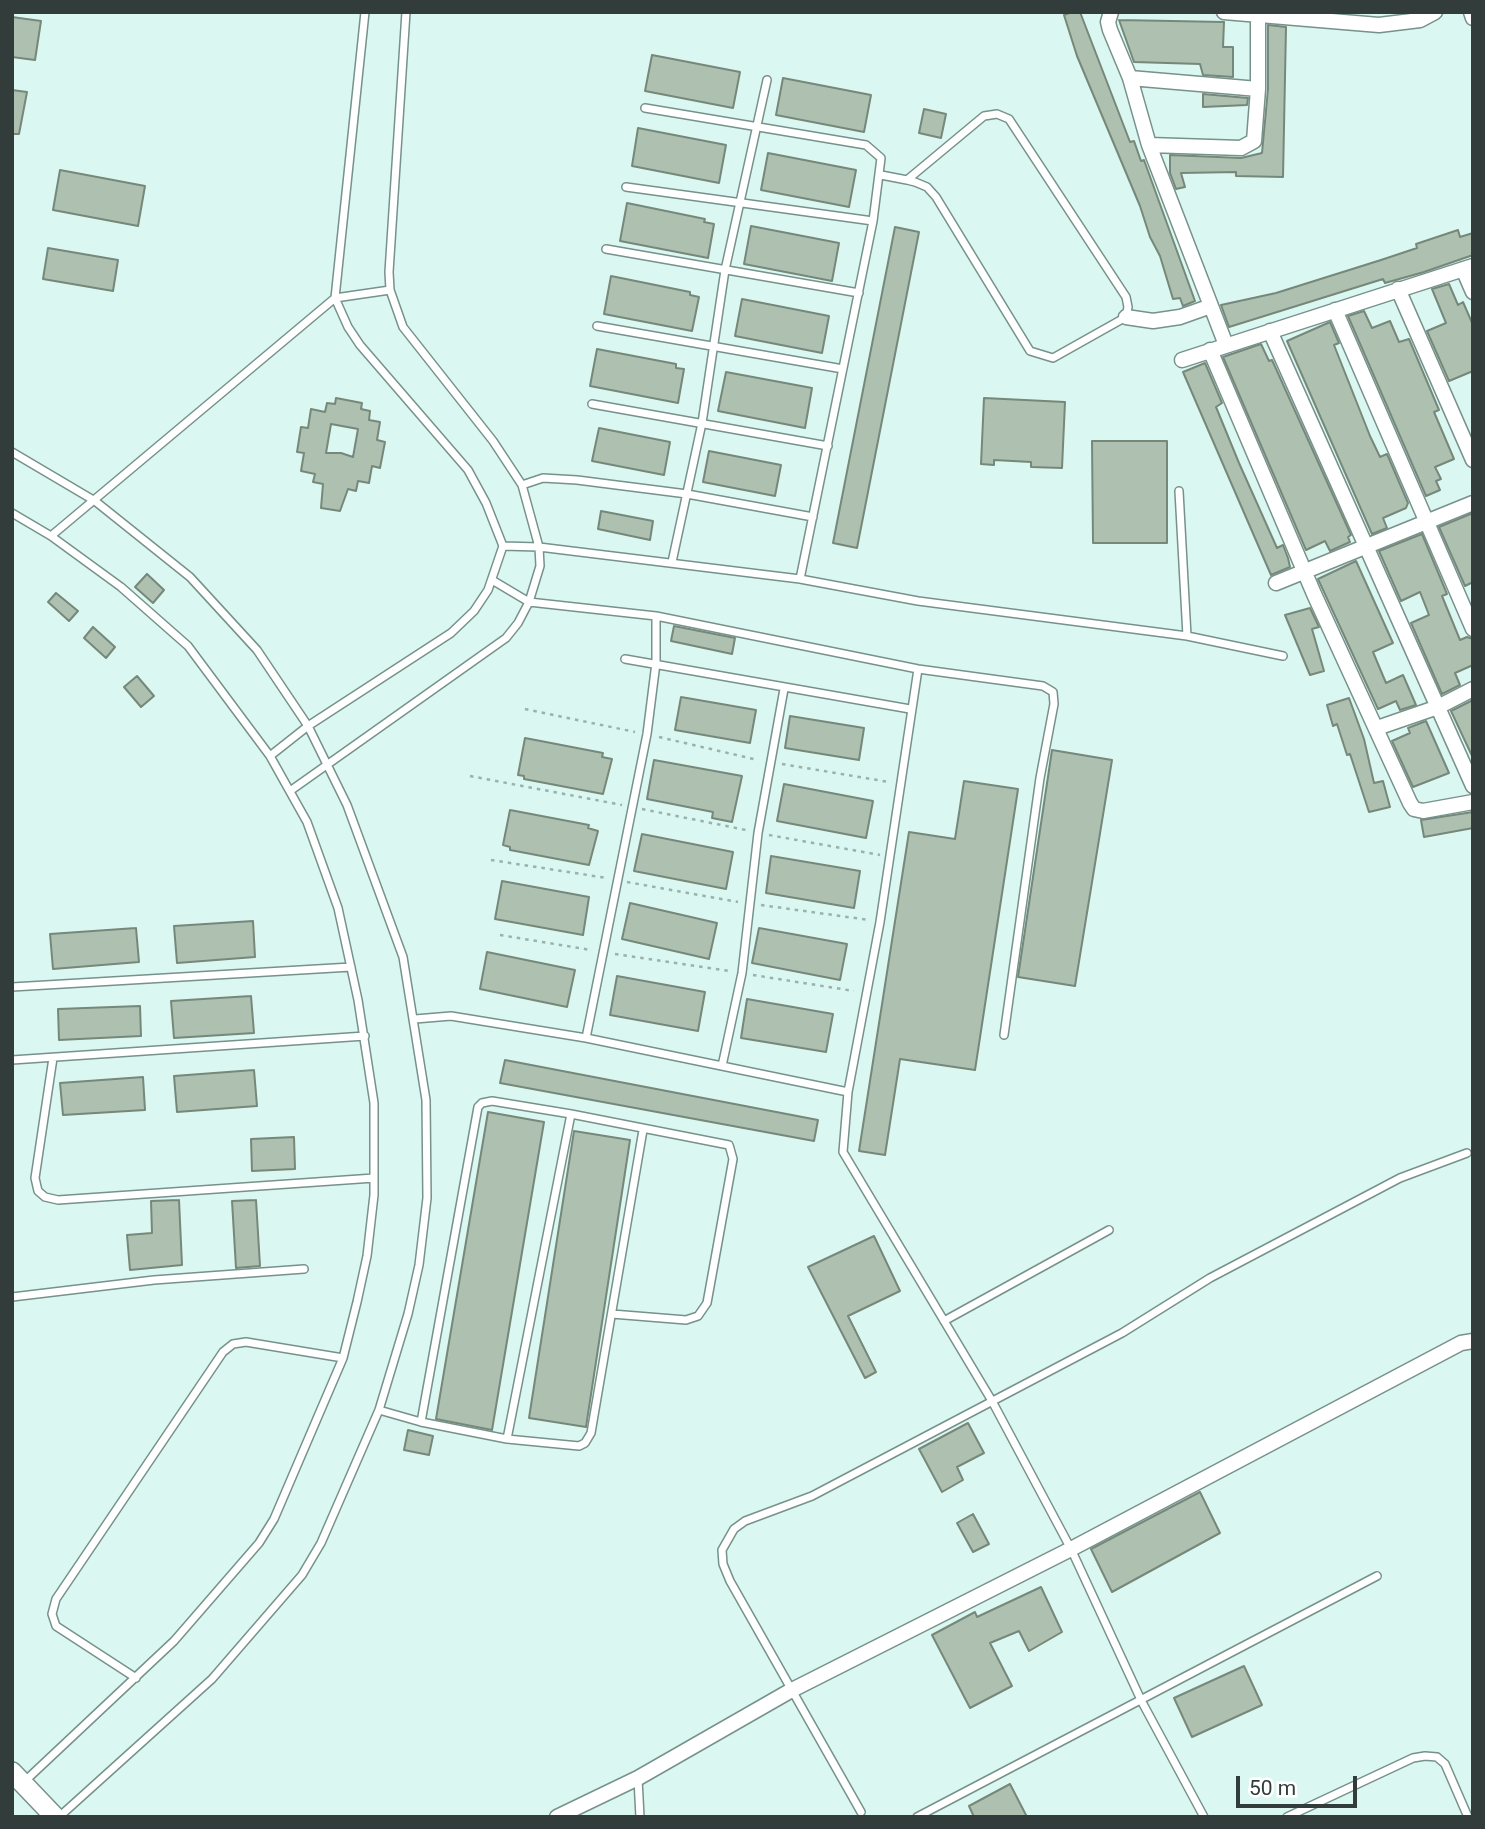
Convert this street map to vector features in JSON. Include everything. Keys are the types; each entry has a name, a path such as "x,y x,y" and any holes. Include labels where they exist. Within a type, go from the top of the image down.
{"main road":[{"path":"18,1777 57,1817"}],"street":[{"path":"1111,12 1108,22 1110,30 1130,78 1149,145 1226,345"},
{"path":"1224,12 1379,25 1420,20 1434,12"},
{"path":"1471,12 1473,18"},
{"path":"1149,145 1248,145 1255,135 1258,13"},
{"path":"1130,78 1258,89"},
{"path":"1182,360 1468,267 1473,292"},
{"path":"1398,289 1473,460"},
{"path":"1125,317 1153,321 1180,317 1211,306"},
{"path":"1335,310 1473,629"},
{"path":"1270,331 1473,786"},
{"path":"1210,350 1306,572 1414,809 1423,811 1473,802"},
{"path":"1276,583 1473,503"},
{"path":"1377,728 1438,707 1473,689"},
{"path":"557,1817 638,1778 790,1691 1071,1549 1461,1343 1473,1341"}],"lane":[{"path":"270,756 308,726 451,633 474,611 492,580 503,546 468,470 360,345 335,298 365,12"},
{"path":"290,791 506,638 519,624 538,576 539,547 522,485 493,441 403,327 390,290 406,12"},
{"path":"672,562 702,423 725,270 767,80"},
{"path":"645,108 866,145 881,158 881,175 873,221 800,579"},
{"path":"881,175 927,187 936,197 1030,351 1053,358 1125,317 1128,307 1126,297 1009,118 997,114 984,116 907,180"},
{"path":"626,187 873,221"},
{"path":"606,249 859,293"},
{"path":"51,536 335,298 390,290"},
{"path":"597,326 843,369"},
{"path":"592,404 828,446"},
{"path":"12,452 95,501 190,577 257,650 308,726 329,763 403,957 426,1100 427,1198 416,1278 397,1358 379,1410 321,1544 302,1575 212,1679 57,1817"},
{"path":"522,485 543,478 556,478 687,494 813,517"},
{"path":"1179,491 1186,636"},
{"path":"12,513 51,536 121,587 188,646 270,756 307,822 338,908 365,1036 374,1103 374,1178 368,1256 343,1358 279,1508 260,1543 214,1599 136,1678 18,1777"},
{"path":"503,546 539,547 800,579 918,601 1186,636 1283,656"},
{"path":"492,580 529,602 656,616 918,669 1043,686 1053,692 1055,697 1040,778 1004,1035"},
{"path":"586,1038 647,734 656,663 656,616"},
{"path":"625,659 910,709"},
{"path":"918,669 880,922 848,1092 843,1152 992,1401 1071,1549 1142,1702 1203,1817"},
{"path":"722,1066 741,973 758,833 784,689"},
{"path":"12,987 351,967"},
{"path":"415,1019 451,1016 586,1038 848,1092"},
{"path":"12,1060 365,1036"},
{"path":"53,1058 35,1178 38,1191 45,1196 71,1200 374,1178"},
{"path":"421,1422 478,1107 482,1102 492,1101 643,1130 724,1142 733,1152 707,1303 698,1316 687,1321 611,1314"},
{"path":"507,1439 570,1114"},
{"path":"379,1410 421,1422 507,1439 579,1446 589,1439 643,1130"},
{"path":"861,1812 730,1581 723,1564 726,1539 746,1521 812,1496 1122,1333 1210,1278 1400,1178 1466,1153"},
{"path":"944,1321 1109,1230"},
{"path":"12,1297 154,1280 304,1269"},
{"path":"136,1678 56,1626 52,1614 56,1599 223,1352 233,1344 246,1342 343,1358"},
{"path":"917,1817 961,1791 1142,1702 1377,1576"},
{"path":"1287,1817 1412,1758 1425,1756 1437,1757 1445,1764 1468,1817"},
{"path":"638,1778 640,1817"}],"path":[{"path":"525,709 771,763 900,783"},
{"path":"470,776 890,857"},
{"path":"491,860 750,904 880,922"},
{"path":"499,935 868,993"}],"building":[{"path":"1080,12 1130,142 1134,141 1141,161 1144,160 1195,301 1183,306 1180,298 1173,299 1160,256 1077,56 1064,15"},
{"path":"12,17 41,21 35,60 12,57"},
{"path":"1119,20 1224,22 1223,47 1233,47 1233,77 1203,75 1200,64 1134,62"},
{"path":"1268,25 1286,27 1283,177 1236,176 1236,172 1181,173 1185,187 1176,189 1170,173 1170,155 1241,158 1262,153 1268,89"},
{"path":"652,55 740,72 733,108 645,91"},
{"path":"783,78 871,95 864,132 776,115"},
{"path":"12,90 27,92 19,134 12,134"},
{"path":"1203,94 1248,98 1247,105 1203,107"},
{"path":"924,109 946,114 941,138 919,133"},
{"path":"638,128 726,145 719,183 632,166"},
{"path":"768,153 856,170 849,207 761,190"},
{"path":"60,170 145,186 138,226 53,210"},
{"path":"627,203 705,219 704,222 714,224 708,258 620,241"},
{"path":"751,226 839,243 832,281 744,264"},
{"path":"895,227 919,232 857,548 833,543"},
{"path":"1458,230 1460,237 1473,233 1473,255 1385,283 1383,279 1229,327 1221,305 1276,293 1381,260 1417,248 1416,244"},
{"path":"48,248 118,260 113,291 43,279"},
{"path":"611,276 690,292 690,295 699,297 692,331 604,314"},
{"path":"1449,284 1458,305 1463,302 1473,325 1473,371 1449,381 1427,331 1446,323 1432,289"},
{"path":"742,299 829,316 822,353 735,336"},
{"path":"1364,311 1372,328 1390,321 1399,342 1409,339 1439,410 1434,412 1454,459 1435,467 1441,479 1436,481 1440,490 1426,496 1348,316"},
{"path":"1330,322 1339,343 1334,345 1370,436 1380,457 1387,454 1408,503 1406,508 1383,518 1387,528 1372,534 1287,341"},
{"path":"1261,344 1269,361 1272,360 1351,535 1348,537 1350,542 1330,551 1325,541 1306,550 1223,357"},
{"path":"597,349 676,364 676,368 684,369 678,403 590,386"},
{"path":"1205,363 1222,403 1216,407 1239,463 1277,548 1283,545 1288,558 1290,567 1271,575 1183,372"},
{"path":"726,372 812,388 805,428 718,411"},
{"path":"336,398 362,403 361,409 370,411 369,420 380,422 377,440 385,442 380,468 372,466 369,483 358,481 356,491 348,489 340,511 321,508 323,484 313,482 315,474 301,471 304,453 297,452 301,427 308,428 311,409 325,412 327,403 335,404","holes":["331,424 358,429 353,457 341,453 326,453"]},
{"path":"984,398 1065,402 1062,468 1031,467 1031,462 994,460 994,465 981,464"},
{"path":"599,428 670,442 664,475 592,461"},
{"path":"1092,441 1167,441 1167,543 1093,543"},
{"path":"709,451 781,465 775,496 703,482"},
{"path":"601,511 653,521 650,540 598,529"},
{"path":"1473,513 1473,582 1465,586 1439,527"},
{"path":"1422,534 1447,594 1442,596 1460,640 1467,637 1473,639 1473,665 1455,673 1460,685 1442,694 1411,623 1429,615 1420,592 1401,601 1379,551"},
{"path":"1356,561 1393,643 1373,652 1386,683 1403,675 1416,705 1400,710 1396,701 1378,709 1318,579"},
{"path":"147,574 164,590 153,603 135,587"},
{"path":"56,593 78,611 69,621 48,602"},
{"path":"1310,608 1319,627 1312,629 1324,671 1310,675 1285,615"},
{"path":"674,626 735,638 732,654 671,641"},
{"path":"93,627 115,647 106,658 84,638"},
{"path":"137,676 154,696 141,707 124,687"},
{"path":"681,697 756,710 750,743 675,730"},
{"path":"1349,698 1364,739 1374,783 1383,781 1390,807 1369,812 1350,754 1347,755 1337,724 1333,726 1327,705"},
{"path":"1473,700 1473,758 1451,711"},
{"path":"790,716 864,728 859,760 785,748"},
{"path":"1426,721 1449,773 1413,787 1392,741 1410,733 1408,728"},
{"path":"525,738 603,753 602,757 612,759 603,794 524,779 524,776 518,775"},
{"path":"1052,750 1112,760 1075,986 1018,977"},
{"path":"654,760 742,776 732,822 712,818 713,812 647,799"},
{"path":"964,781 1018,789 975,1070 900,1059 885,1155 859,1151 909,832 955,839"},
{"path":"784,784 873,801 866,838 777,821"},
{"path":"510,810 589,825 588,828 598,831 589,865 510,850 510,847 503,845"},
{"path":"1473,812 1473,828 1424,837 1421,820"},
{"path":"642,834 733,852 726,889 634,871"},
{"path":"771,856 860,871 854,908 766,893"},
{"path":"502,881 589,897 583,935 495,919"},
{"path":"630,903 717,923 709,959 622,939"},
{"path":"253,921 255,957 177,963 174,926"},
{"path":"136,928 139,962 53,969 50,934"},
{"path":"759,928 847,944 840,980 752,963"},
{"path":"487,952 575,970 567,1007 480,989"},
{"path":"617,976 705,992 698,1031 610,1015"},
{"path":"251,996 254,1033 174,1038 171,1001"},
{"path":"747,999 833,1014 826,1052 741,1038"},
{"path":"140,1006 141,1036 59,1040 58,1009"},
{"path":"505,1060 818,1120 814,1141 500,1083"},
{"path":"254,1070 257,1106 177,1112 174,1076"},
{"path":"143,1077 145,1110 63,1115 60,1083"},
{"path":"488,1112 544,1122 492,1430 436,1419"},
{"path":"574,1131 630,1140 586,1427 529,1418"},
{"path":"294,1137 295,1169 252,1171 251,1139"},
{"path":"179,1200 182,1265 130,1270 127,1235 152,1233 151,1201"},
{"path":"256,1200 260,1266 236,1268 232,1201"},
{"path":"874,1236 900,1291 848,1316 876,1372 865,1378 808,1267"},
{"path":"968,1423 984,1453 957,1467 963,1480 942,1492 919,1449"},
{"path":"408,1430 433,1436 429,1455 404,1450"},
{"path":"1200,1492 1220,1533 1112,1592 1091,1549"},
{"path":"973,1514 989,1544 973,1552 957,1523"},
{"path":"1041,1587 1062,1632 1029,1651 1019,1631 990,1643 1012,1686 970,1708 932,1635 975,1612 977,1617"},
{"path":"1244,1666 1262,1705 1192,1737 1174,1698"},
{"path":"1010,1784 1027,1817 974,1817 969,1806"}]}
